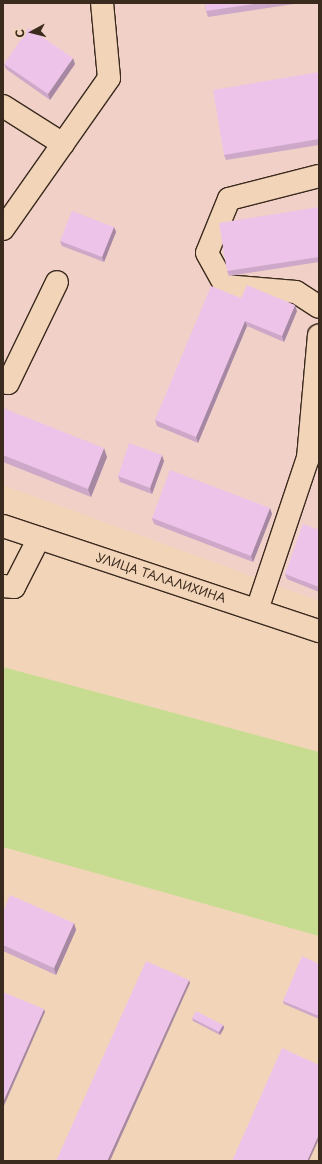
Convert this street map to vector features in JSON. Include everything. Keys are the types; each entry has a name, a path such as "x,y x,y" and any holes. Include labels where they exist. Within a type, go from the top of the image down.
{"street":[{"path":"3,229 109,78 102,3"},
{"path":"3,106 63,144"},
{"path":"319,176 228,199 207,253 225,286 296,292 319,307"},
{"path":"3,381 8,383 57,282"},
{"path":"257,610 308,458 319,335"},
{"name":"УЛИЦА ТАЛАЛИХИНА","path":"3,526 319,631"},
{"path":"3,586 14,587 39,538"}],"shaded area":[{"path":"3,3 319,3 319,601 3,485"}],"green space":[{"path":"3,667 319,752 319,936 3,847"}],"building":[{"path":"205,3 262,3 206,11"},
{"path":"29,28 73,58 48,94 4,64"},
{"path":"319,72 319,139 224,155 213,90"},
{"path":"319,207 319,257 227,271 219,223"},
{"path":"72,211 114,227 102,257 60,241"},
{"path":"247,285 295,305 282,336 245,321 196,437 155,420 211,286 241,298"},
{"path":"3,408 104,448 88,489 3,455"},
{"path":"129,443 162,455 150,488 118,476"},
{"path":"170,470 270,508 251,556 152,518"},
{"path":"303,524 319,530 319,587 285,574"},
{"path":"10,895 74,923 54,968 3,945 3,912"},
{"path":"302,956 319,964 319,1016 283,1001"},
{"path":"146,961 189,980 107,1161 56,1161"},
{"path":"3,992 44,1009 3,1102"},
{"path":"196,1011 223,1025 219,1032 192,1018"},
{"path":"282,1048 319,1065 319,1134 307,1161 232,1161"}]}
